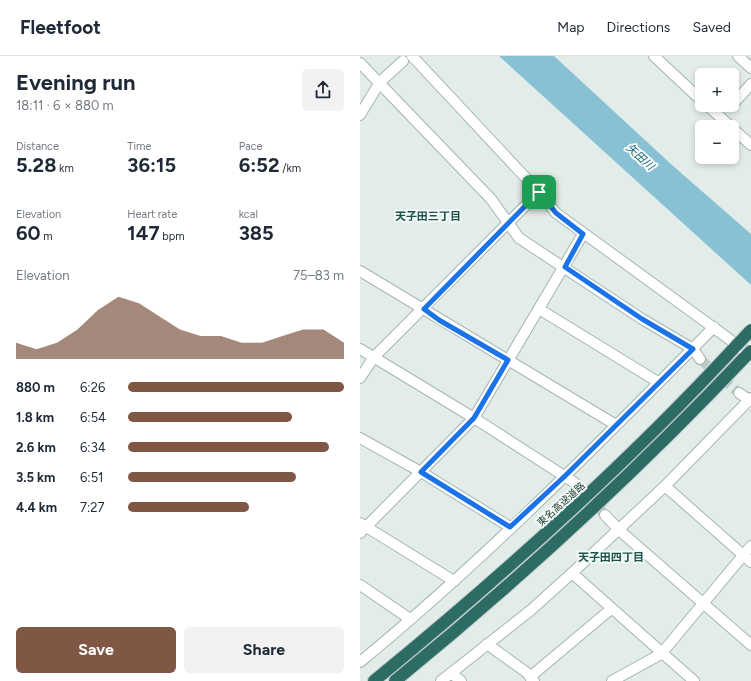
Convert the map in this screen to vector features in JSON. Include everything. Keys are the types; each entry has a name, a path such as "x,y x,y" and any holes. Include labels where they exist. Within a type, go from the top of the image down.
{"highway":[{"name":"東名高速道路","path":"374,681 424,640 587,497 681,406 751,330"},
{"path":"395,681 540,558 690,415 749,354"}],"street":[{"path":"738,56 751,68"},
{"path":"657,57 695,94"},
{"path":"360,115 380,82 408,58 539,192 556,213 749,354"},
{"path":"360,63 380,82 491,199 519,238 642,319 693,349 700,358"},
{"path":"739,97 751,84"},
{"path":"714,112 720,118 726,112"},
{"path":"739,135 751,146"},
{"path":"360,378 374,357 424,309 539,192"},
{"path":"454,581 362,528 421,472 474,418 565,267 583,234"},
{"path":"360,271 424,309 439,320 616,425"},
{"path":"539,309 658,382"},
{"path":"362,658 454,581 566,475 714,327"},
{"path":"360,349 566,475 575,483"},
{"path":"442,681 531,610 665,486 749,403 739,393"},
{"path":"360,438 421,472 510,527"},
{"path":"665,486 747,559"},
{"path":"605,515 619,530 751,645"},
{"path":"612,681 661,654 704,604 747,559 751,546"},
{"path":"572,573 661,654 694,681"},
{"path":"360,585 410,619"},
{"path":"487,644 532,679 611,609"},
{"path":"451,673 461,681"}],"water":[{"name":"矢田川","path":"499,56 554,56 672,165 751,234 751,285"}],"tunnel":[{"path":"700,359 739,393"},
{"path":"575,483 605,515"}],"district":[{"name":"天子田三丁目","path":"428,216"},
{"name":"天子田四丁目","path":"611,557"}],"route":[{"path":"539,192 556,213 583,234 565,267 642,319 693,349 658,382 566,475 510,527 421,472 474,418 508,360 439,320 424,309 539,192"}]}
